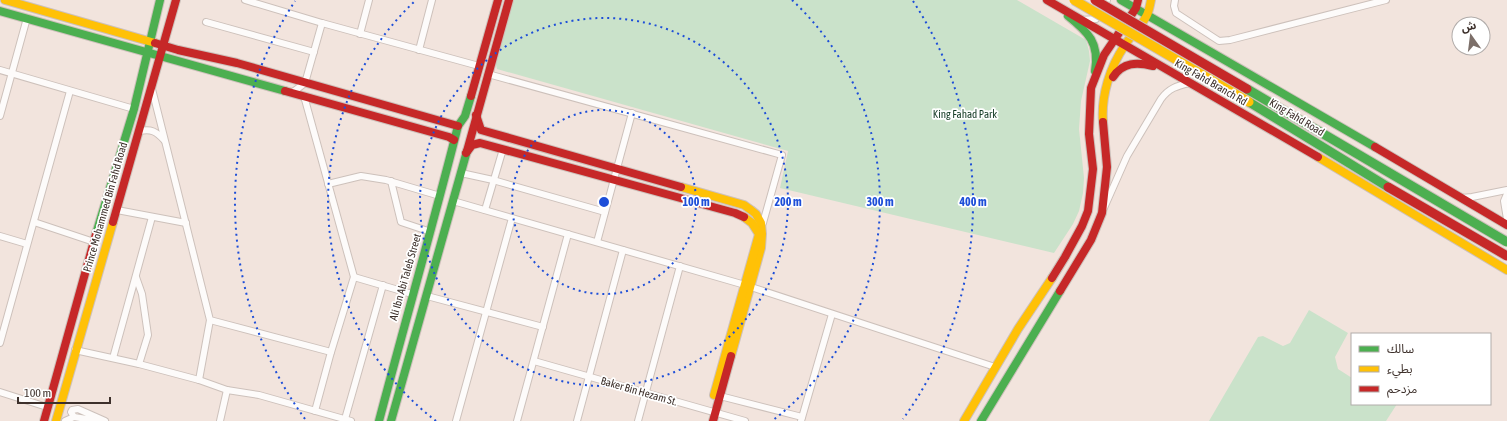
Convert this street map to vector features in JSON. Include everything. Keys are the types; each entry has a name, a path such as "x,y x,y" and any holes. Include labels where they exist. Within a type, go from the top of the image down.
{"main road":[{"path":"5,0 149,42 237,64 458,126 465,116 498,0"},
{"name":"Prince Mohammed Bin Fahd Road","path":"44,421 94,242 134,109 160,0"},
{"name":"Prince Mohammed Bin Fahd Road","path":"56,421 75,350 140,131 176,0"},
{"path":"391,421 509,0"},
{"name":"King Fahd Road","path":"1074,0 1292,127 1373,178 1507,256"},
{"name":"King Fahd Road","path":"1094,0 1507,242"},
{"path":"1121,0 1137,4 1147,15 1507,225"},
{"path":"981,421 1090,240 1102,213 1107,167 1102,108 1104,94 1115,62 1124,46 1147,15 1151,0"},
{"path":"964,421 1018,329 1065,256 1082,226 1088,210 1093,169 1089,134 1091,88 1096,68 1095,49 1092,39 1087,32 1050,2"},
{"name":"King Fahd Branch Rd","path":"1050,2 1351,176 1507,270"},
{"path":"1091,88 1104,55 1137,4"},
{"path":"0,11 293,92 449,137 454,140"},
{"path":"1104,94 1116,70 1123,65 1142,62 1169,72"},
{"path":"476,116 481,130 744,205 755,212 763,223 761,248 748,286 712,415"},
{"name":"Ali Ibn Abi Taleb Street","path":"379,421 412,294 431,232 458,126"},
{"path":"466,153 472,145 480,143 735,213 755,223 759,234 748,286 720,396 712,415 707,421"}],"street":[{"path":"246,0 360,34 479,66"},
{"path":"360,34 369,0"},
{"path":"419,50 432,0"},
{"path":"1081,20 1096,19 1103,11 1107,0"},
{"path":"1175,0 1174,6 1176,13 1219,41 1230,40 1386,0"},
{"path":"0,116 26,18"},
{"path":"206,22 314,52"},
{"path":"293,92 304,83 322,23"},
{"path":"0,70 134,109"},
{"path":"488,74 782,155 763,223"},
{"path":"1102,213 1127,156 1161,99 1166,92 1174,86 1189,83"},
{"path":"152,87 161,134 165,142 210,320 199,380"},
{"path":"0,343 3,322 34,222 70,91"},
{"path":"304,96 354,276 315,411"},
{"path":"597,242 632,113"},
{"path":"140,131 155,131 161,134"},
{"path":"484,210 503,149"},
{"path":"461,172 605,212"},
{"path":"328,184 361,176 391,181 440,196"},
{"path":"391,181 402,222 431,232"},
{"path":"1461,198 1507,190"},
{"path":"1507,194 1504,200 1507,219"},
{"path":"453,200 748,286 995,368"},
{"path":"117,210 186,223"},
{"path":"113,358 152,217"},
{"path":"456,421 512,218"},
{"path":"34,222 94,242"},
{"path":"517,421 568,234"},
{"path":"0,236 27,244"},
{"path":"577,421 623,250"},
{"path":"638,421 680,266"},
{"path":"136,276 142,294 148,334 138,364"},
{"path":"354,276 412,294"},
{"path":"75,350 138,364 199,380 227,390 259,396 348,420 383,285"},
{"path":"427,296 543,327"},
{"path":"720,396 801,419 832,314"},
{"path":"210,320 331,352"},
{"name":"Baker Bin Hezam St.","path":"534,361 646,393 712,415 745,421"},
{"path":"220,421 227,390"},
{"path":"0,392 47,407"},
{"path":"74,417 71,412 72,410 78,409 104,421"},
{"path":"65,421 74,417 99,421"}],"green space":[{"name":"King Fahad Park","path":"512,0 1017,0 1086,40 1090,61 1081,101 1079,129 1084,178 1083,193 1079,211 1073,224 1054,253 780,188 788,151 497,69 495,61"},
{"path":"1309,310 1348,333 1335,357 1338,369 1351,377 1351,405 1396,405 1386,421 1209,421 1258,337 1263,336 1283,346 1290,343"}],"traffic: fast":[{"path":"96,234 134,109 160,0"},
{"path":"1121,0 1375,147"},
{"path":"0,11 285,91"},
{"path":"1068,16 1081,27 1091,39 1096,53 1095,71"},
{"path":"1247,89 1507,242"},
{"path":"379,421 458,126 465,116 471,96"},
{"path":"1249,102 1388,187"},
{"path":"391,421 467,151"},
{"path":"981,421 1060,291"}],"traffic: slow":[{"path":"5,0 155,43"},
{"path":"1074,0 1249,102"},
{"path":"1103,122 1103,102 1111,72 1125,45 1145,19 1151,0"},
{"path":"1318,157 1507,270"},
{"path":"681,187 744,205 756,214 761,223 761,248 731,356"},
{"path":"714,395 759,234 752,223 744,217"},
{"path":"56,421 113,222"},
{"path":"964,421 1018,329 1052,278"}],"traffic: jam":[{"path":"113,222 176,0"},
{"path":"471,96 498,0"},
{"path":"467,151 509,0"},
{"path":"1047,0 1318,157"},
{"path":"1095,0 1247,89"},
{"path":"1052,278 1082,226 1088,211 1093,169 1089,134 1091,88 1104,55 1136,8 1138,0"},
{"path":"155,43 178,50 237,63 458,126"},
{"path":"1113,77 1121,68 1131,64 1153,66"},
{"path":"285,91 449,137 454,140"},
{"path":"476,115 481,130 681,187"},
{"path":"1060,291 1091,240 1102,213 1107,167 1103,122"},
{"path":"466,153 472,145 480,143 735,213 744,217"},
{"path":"1375,147 1507,225"},
{"path":"1388,187 1507,256"},
{"path":"44,421 96,234"},
{"path":"713,421 731,356"}]}
